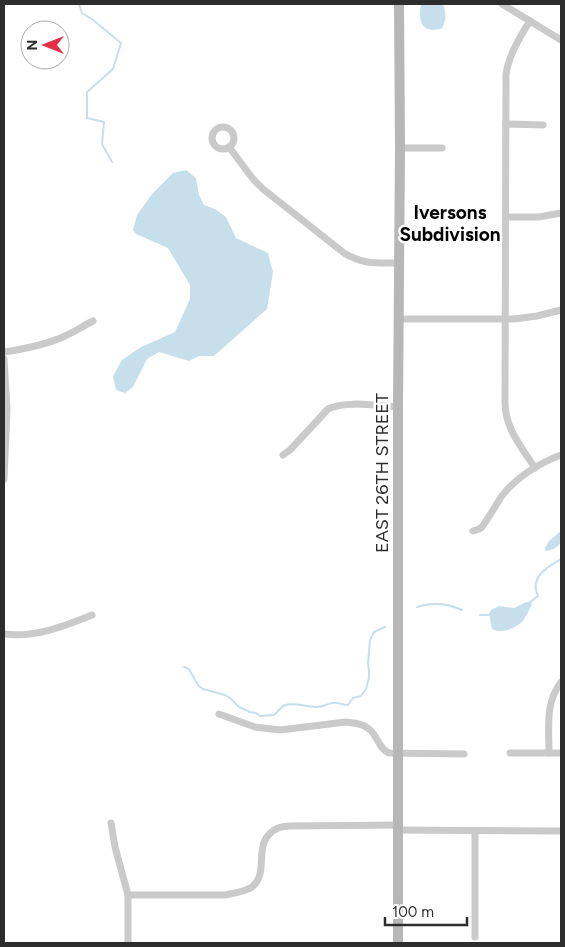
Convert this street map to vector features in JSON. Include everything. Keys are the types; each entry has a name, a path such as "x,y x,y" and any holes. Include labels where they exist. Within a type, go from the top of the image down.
{"main road":[{"name":"EAST 26TH STREET","path":"398,943 399,4"}],"street":[{"path":"502,4 561,40"},
{"path":"530,21 507,65 506,74 505,403 506,416 513,434 535,468"},
{"path":"506,124 543,125"},
{"path":"229,147 263,189 344,253 353,259 363,262 398,263"},
{"path":"400,148 442,148"},
{"path":"506,217 539,217 561,213"},
{"path":"398,319 514,319 561,310"},
{"path":"4,352 26,349 50,342 64,337 93,321"},
{"path":"4,359 6,409 4,479"},
{"path":"283,456 328,409 335,406 350,404 398,407"},
{"path":"473,531 482,526 508,489 535,468 561,455"},
{"path":"4,634 30,634 52,630 92,615"},
{"path":"548,753 549,708 553,695 561,682"},
{"path":"219,714 256,727 280,730 346,722 355,723 370,729 381,747 390,753 464,754"},
{"path":"510,753 561,753"},
{"path":"111,823 115,847 128,895 128,943"},
{"path":"128,895 225,895 240,892 252,886 259,877 262,843 268,835 278,828 290,826 475,831 561,831"},
{"path":"475,831 475,937"}],"water":[{"path":"422,4 443,4 445,17 441,29 433,30 424,27 420,16"},
{"path":"186,170 196,178 199,195 204,205 215,209 226,217 236,238 268,253 273,272 267,309 214,356 199,356 189,361 159,352 147,359 133,387 125,393 116,390 113,376 122,360 141,347 175,332 190,299 190,285 168,248 136,234 133,230 137,215 152,194 173,173"},
{"path":"561,531 561,543 554,549 545,550 549,541"},
{"path":"526,602 531,602 532,604 522,622 507,630 499,631 492,629 489,614 491,610 499,606 514,608"}],"waterway":[{"path":"79,4 82,13 121,43 113,69 87,92 87,118 104,122 102,144 112,162"},
{"path":"529,603 538,596 536,583 541,573 561,559"},
{"path":"417,607 428,604 440,604 462,610"},
{"path":"480,615 490,615"},
{"path":"184,667 189,669 196,682 203,689 225,695 239,707 260,716 274,715 283,706 289,704 317,707 330,703 348,705 353,698 361,696 366,689 369,678 370,640 374,632 385,627"}],"district":[{"name":"Iversons Subdivision","path":"450,223"}]}
